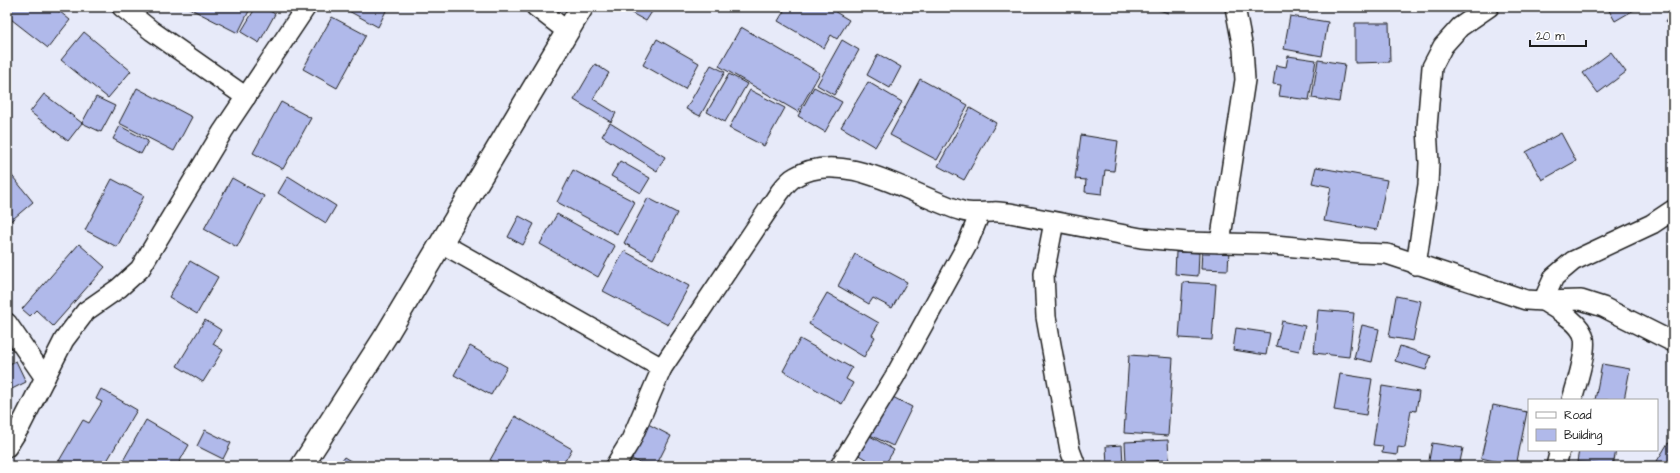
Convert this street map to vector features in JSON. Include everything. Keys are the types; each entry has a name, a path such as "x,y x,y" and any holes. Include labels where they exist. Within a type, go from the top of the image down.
{"main road":[{"path":"302,466 388,334 582,7"}],"street":[{"path":"122,7 152,31 246,97"},
{"path":"7,447 21,425 64,340 86,311 119,288 140,269 223,132 306,7"},
{"path":"536,7 567,31"},
{"path":"1220,243 1245,80 1243,49 1235,7"},
{"path":"1416,265 1428,185 1429,163 1427,127 1432,67 1443,46 1460,27 1489,7"},
{"path":"615,466 631,440 662,368 780,192 794,177 812,169 836,167 872,175 963,212 1010,213 1141,238 1264,244 1359,253 1387,254 1416,265 1526,300 1581,300 1603,307 1673,342"},
{"path":"1543,301 1554,277 1573,261 1652,224 1673,210"},
{"path":"840,466 895,376 956,266 967,245 980,213"},
{"path":"1054,222 1044,274 1046,316 1070,450 1076,466"},
{"path":"441,243 662,368"},
{"path":"1543,301 1565,314 1578,327 1584,338 1583,356 1572,399"},
{"path":"7,323 45,378"},
{"path":"1556,466 1560,451"}],"building":[{"path":"7,7 54,7 70,20 48,48 7,16"},
{"path":"187,7 251,7 238,33"},
{"path":"256,7 263,7 275,14 259,43 241,32"},
{"path":"346,7 388,7 378,27 345,9"},
{"path":"627,7 655,7 646,21 626,10"},
{"path":"777,7 827,7 849,20 837,39 831,35 824,48 778,21 784,11"},
{"path":"1151,7 1170,7 1168,13"},
{"path":"1607,7 1639,7 1615,21"},
{"path":"1673,12 1673,28 1665,22"},
{"path":"1290,16 1328,22 1322,56 1284,49"},
{"path":"332,17 366,35 337,88 303,69"},
{"path":"1355,23 1389,23 1390,62 1355,63"},
{"path":"741,27 820,73 798,112 719,66"},
{"path":"84,32 131,71 108,98 61,60"},
{"path":"657,39 699,63 685,89 643,65"},
{"path":"842,40 859,50 834,95 817,85"},
{"path":"1611,52 1626,72 1598,93 1583,73"},
{"path":"878,54 901,67 890,88 867,75"},
{"path":"1288,56 1316,60 1309,100 1279,96 1281,85 1273,84 1276,65 1286,67"},
{"path":"1318,60 1345,64 1339,102 1312,98"},
{"path":"595,64 609,73 593,99 616,113 611,122 574,100"},
{"path":"711,65 725,72 700,116 686,109"},
{"path":"729,74 747,84 725,122 707,112"},
{"path":"920,79 968,105 937,160 890,135"},
{"path":"868,82 902,102 875,147 841,127"},
{"path":"814,87 842,102 825,132 798,116"},
{"path":"137,88 192,117 174,151 119,123"},
{"path":"750,90 785,108 764,146 729,128"},
{"path":"44,94 82,123 68,141 30,112"},
{"path":"96,97 115,106 101,132 82,123"},
{"path":"281,102 311,118 283,169 253,153"},
{"path":"970,108 996,123 964,180 938,166"},
{"path":"610,123 665,157 657,171 602,136"},
{"path":"120,126 148,141 141,154 113,139"},
{"path":"1561,133 1576,161 1542,180 1526,152"},
{"path":"1081,135 1118,141 1114,171 1105,170 1102,194 1085,192 1086,180 1075,179"},
{"path":"620,161 650,178 641,193 611,176"},
{"path":"1316,167 1387,180 1377,230 1324,221 1331,187 1312,183"},
{"path":"573,170 635,202 617,234 557,202"},
{"path":"9,172 33,202 7,224 7,174"},
{"path":"288,176 336,206 326,223 278,193"},
{"path":"232,178 264,196 237,247 204,229"},
{"path":"112,179 144,196 117,247 85,230"},
{"path":"648,198 677,213 653,259 624,243"},
{"path":"557,214 615,246 598,277 540,244"},
{"path":"519,216 534,224 523,245 508,237"},
{"path":"79,244 105,267 53,326 36,310 30,316 22,309"},
{"path":"1202,249 1229,250 1228,270 1201,269"},
{"path":"624,251 689,286 668,325 603,291"},
{"path":"1176,252 1199,253 1198,276 1175,274"},
{"path":"855,254 907,282 892,308 873,298 869,304 838,286"},
{"path":"190,261 218,277 197,314 169,297"},
{"path":"1183,282 1216,284 1212,340 1179,338"},
{"path":"827,293 879,323 872,335 875,337 864,357 809,324"},
{"path":"1396,296 1421,301 1413,341 1389,337"},
{"path":"1318,310 1354,313 1349,357 1314,353"},
{"path":"205,320 221,330 213,344 223,350 203,382 177,366"},
{"path":"1282,321 1305,326 1299,351 1276,346"},
{"path":"1362,325 1379,329 1372,362 1354,358"},
{"path":"1236,328 1270,333 1266,355 1233,350"},
{"path":"800,339 852,368 846,379 853,383 842,404 783,371"},
{"path":"470,346 507,367 491,395 454,375"},
{"path":"1400,346 1431,356 1426,370 1395,361"},
{"path":"1129,355 1173,358 1168,436 1124,433"},
{"path":"16,361 26,382 12,389 7,379 7,365"},
{"path":"1602,364 1630,369 1624,399 1595,399"},
{"path":"1340,374 1372,379 1366,415 1334,410"},
{"path":"1382,386 1419,392 1416,411 1411,410 1405,448 1398,447 1397,455 1382,453 1383,446 1373,445"},
{"path":"101,389 137,410 104,466 56,466 83,420 89,423 102,402 96,399"},
{"path":"889,395 912,407 893,446 870,435"},
{"path":"1493,405 1527,412 1516,466 1481,458"},
{"path":"8,415 16,424 7,432 7,416"},
{"path":"515,416 572,449 562,466 501,466 490,460"},
{"path":"146,420 189,445 177,466 120,466"},
{"path":"648,424 671,436 656,466 645,466 630,458"},
{"path":"205,430 231,443 223,459 197,446"},
{"path":"863,432 894,450 884,466 877,466 852,451"},
{"path":"1168,440 1169,460 1126,462 1125,442"},
{"path":"1432,443 1463,448 1459,466 1428,466"},
{"path":"1668,443 1673,446 1673,466 1654,466"},
{"path":"1122,445 1123,465 1107,466 1106,446"},
{"path":"1579,451 1616,451 1613,466 1577,462"},
{"path":"344,457 359,466 339,466"}]}
